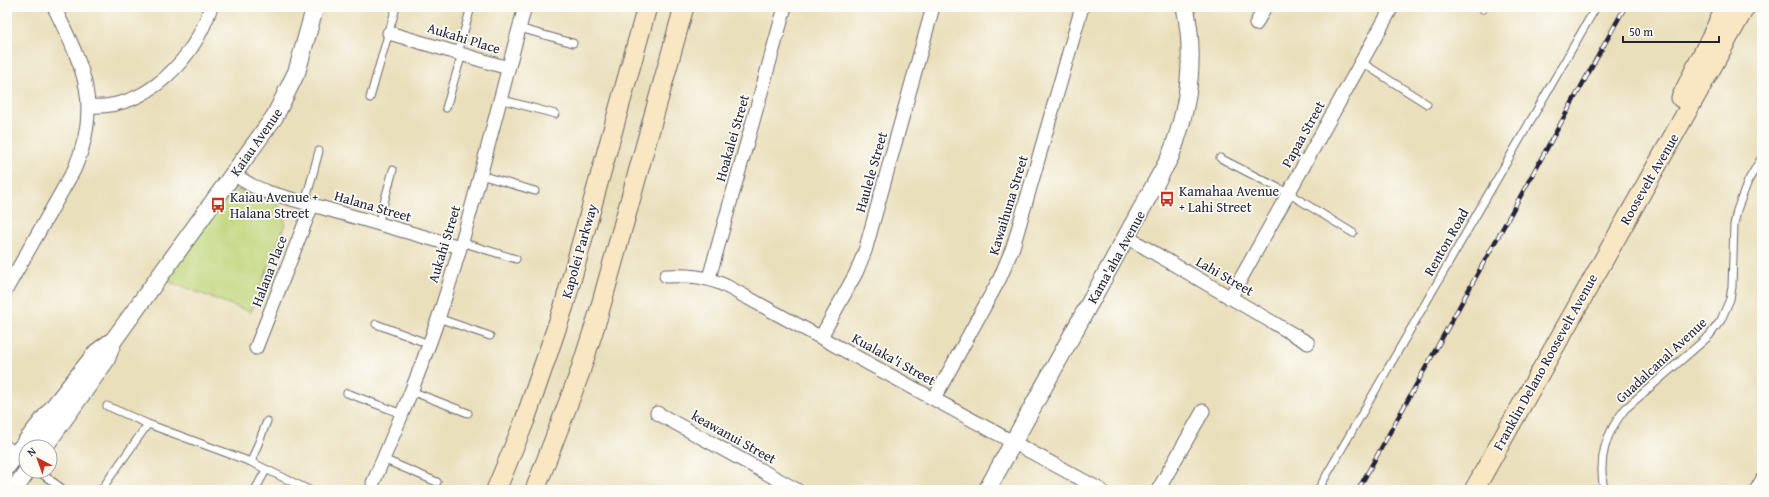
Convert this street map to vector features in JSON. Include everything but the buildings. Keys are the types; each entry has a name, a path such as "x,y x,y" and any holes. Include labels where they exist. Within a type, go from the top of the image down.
{"main road":[{"name":"Kapolei Parkway","path":"496,490 525,420 564,306 647,7"},
{"path":"535,490 569,404 598,316 684,7"},
{"name":"Roosevelt Avenue","path":"1616,235 1638,186 1726,7"},
{"name":"Roosevelt Avenue","path":"1616,235 1645,188 1745,7"},
{"name":"Franklin Delano Roosevelt Avenue","path":"1474,490 1616,235"}],"street":[{"path":"7,288 77,163 86,134 89,106 87,85 79,58 54,7"},
{"path":"89,106 105,106 124,102 156,85 172,72 188,54 202,31 210,7"},
{"name":"Kaiau Avenue","path":"14,458 97,352 112,340 266,130 284,101 297,71 315,7"},
{"name":"Aukahi Street","path":"373,483 402,414 438,318 461,245 525,7"},
{"name":"Hoakalei Street","path":"709,278 785,7"},
{"name":"Haulele Street","path":"821,337 856,273 865,251 933,7"},
{"name":"Kawaihuna Street","path":"934,399 1000,278 1013,247 1082,7"},
{"name":"Kama'aha Avenue","path":"987,490 1170,157 1184,118 1190,77 1191,56 1185,7"},
{"path":"1256,24 1265,7"},
{"name":"Papaa Street","path":"1230,298 1392,7"},
{"name":"Aukahi Place","path":"389,33 508,68"},
{"name":"Halana Street","path":"233,174 259,189 378,224 461,245"},
{"name":"Halana Place","path":"256,348 308,204"},
{"name":"Lahi Street","path":"1127,237 1308,343"},
{"name":"Kualaka'i Street","path":"666,276 690,275 709,278 726,286 1101,490"},
{"name":"Kaiau Avenue","path":"50,439 106,360 112,340"},
{"path":"1158,490 1203,411"},
{"name":"keawanui Street","path":"656,413 797,490"},
{"path":"14,490 22,479"}],"lane":[{"path":"370,98 396,7"},
{"path":"446,108 470,7"},
{"name":"Renton Road","path":"1318,490 1596,7"},
{"path":"519,28 574,43"},
{"path":"1361,62 1427,104"},
{"path":"500,99 555,114"},
{"path":"308,204 319,150"},
{"name":"Guadalcanal Avenue","path":"1604,490 1602,478 1602,453 1605,441 1617,419 1625,409 1709,336 1726,312 1732,287 1734,225 1737,210 1748,182 1762,157"},
{"path":"1220,158 1288,193 1353,233"},
{"path":"378,224 393,170"},
{"path":"480,175 535,191"},
{"path":"461,245 516,259"},
{"path":"438,318 490,336"},
{"path":"376,324 429,344"},
{"path":"411,391 468,413"},
{"path":"347,393 402,414"},
{"path":"107,406 148,424 251,462 310,490"},
{"path":"251,462 267,421"},
{"path":"101,490 148,424"},
{"path":"383,459 436,482"},
{"path":"255,490 266,470"},
{"path":"1753,490 1762,474"},
{"path":"49,479 64,490"}],"green space":[{"path":"233,189 277,203 284,214 285,224 251,312 159,278"}],"railway":[{"path":"1358,490 1625,7"}],"place":[{"name":"Kamahaa Avenue + Lahi Street","path":"1167,199"},
{"name":"Kaiau Avenue + Halana Street","path":"218,205"}]}
